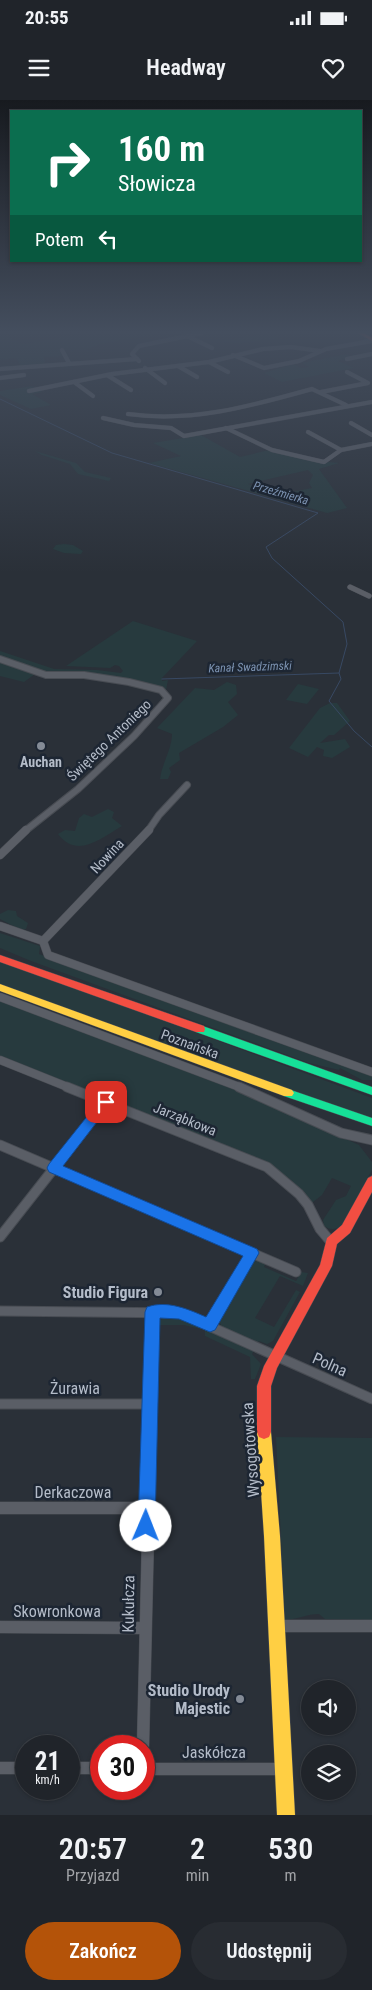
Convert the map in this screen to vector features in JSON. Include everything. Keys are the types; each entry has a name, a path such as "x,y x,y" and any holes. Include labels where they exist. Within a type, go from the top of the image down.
{"main road":[{"name":"Poznańska","path":"0,958 372,1092"},
{"name":"Poznańska","path":"0,987 222,1070 372,1122"},
{"path":"331,1242 346,1229 372,1181"},
{"name":"Wysogotowska","path":"286,1815 277,1626 263,1405 264,1386 276,1356 326,1266 331,1242"}],"street":[{"path":"128,414 173,419 205,413"},
{"path":"103,418 134,425 172,428 184,436 308,413"},
{"path":"351,424 372,435"},
{"path":"226,428 272,450 324,462 341,450 372,444"},
{"path":"308,432 341,450"},
{"path":"350,587 370,595 372,602"},
{"name":"Świętego Antoniego","path":"0,659 46,675 84,675 117,679 161,690 168,698 134,736 78,789 34,822 0,855"},
{"name":"Nowina","path":"44,941 150,829 159,815 187,785"},
{"path":"0,926 44,941 48,955 372,1072"},
{"path":"0,997 237,1086 341,1133 372,1140"},
{"name":"Jarząbkowa","path":"0,1060 267,1167 297,1191 309,1208 321,1234 331,1242"},
{"path":"0,1237 106,1102"},
{"path":"0,1145 296,1272"},
{"path":"210,1326 252,1253"},
{"name":"Polna","path":"0,1311 180,1312 372,1399"},
{"name":"Kukułcza","path":"143,1735 152,1312"},
{"name":"Żurawia","path":"0,1404 150,1404"},
{"name":"Derkaczowa","path":"0,1508 147,1508"},
{"path":"277,1626 372,1626"},
{"name":"Skowronkowa","path":"0,1627 144,1628"},
{"path":"0,1768 15,1768"},
{"name":"Jaskółcza","path":"155,1768 284,1769"}],"green space":[{"path":"201,435 240,457 269,450 308,460 339,463 319,469 347,508 327,513 149,463 181,456 153,443","holes":["308,470 313,475 309,483 312,488 277,495 248,484"]},
{"path":"35,451 76,463 85,472 111,478 109,481 78,474 70,464"},
{"path":"56,545 73,545 83,551 81,554 64,553 53,549"},
{"path":"133,621 197,641 162,678 162,681 168,680 166,690 53,674 0,657 0,651 54,669 97,670 121,673 123,671 119,666 115,665 110,668 66,666"},
{"path":"0,661 35,674 24,682 0,676"},
{"path":"227,682 236,685 237,694 228,702 238,715 223,727 179,753 180,760 169,768 171,772 168,779 160,779 172,734 157,728 195,688 214,690"},
{"path":"298,684 319,689 307,704 286,700"},
{"path":"330,703 337,703 350,721 334,735 329,735 320,743 345,739 350,747 332,758 323,756 324,750 317,747 308,757 289,748 320,708"},
{"path":"108,809 114,812 112,818 122,826 97,841 81,846 73,845 65,841 58,834 65,830 75,831 79,818 84,814 92,817"},
{"path":"8,910 16,911 17,916 28,923 26,929 21,930 0,919 0,914"},
{"path":"0,933 40,946 39,954 367,1073 372,1076 372,1080 362,1080 340,1068 339,1070 309,1063 31,961 0,948"},
{"path":"0,960 372,1098 372,1118 259,1080 0,984"},
{"path":"0,1000 259,1099 359,1145 372,1162 372,1170 342,1225 335,1229 328,1228 324,1226 323,1220 336,1200 346,1196 351,1186 332,1178 322,1195 313,1202 310,1202 291,1180 278,1171 0,1057"},
{"path":"258,1260 266,1262 264,1267 296,1281 301,1272 308,1273 303,1286 280,1276 255,1318 274,1327 296,1290 300,1292 273,1341 267,1344 259,1341 257,1344 222,1327 218,1319 250,1264"},
{"path":"174,1315 254,1350 252,1354 261,1364 255,1379 251,1379 250,1357 205,1336 205,1330 184,1325 156,1325 164,1316"},
{"path":"276,1437 372,1438 372,1620 325,1619 319,1614 285,1620"}],"waterway":[{"name":"Przeźmierka","path":"29,413 112,453 318,513 266,547 272,558 343,622 347,644 339,673"},
{"name":"Kanał Swadzimski","path":"162,679 339,673"},
{"name":"Przeźmierka","path":"339,673 341,679 329,701 354,731 372,747"}],"traffic: fast":[{"path":"200,1029 372,1091"},
{"path":"288,1093 372,1122"}],"traffic: slow":[{"path":"0,987 288,1093"},
{"path":"264,1432 272,1536 286,1815"}],"traffic: jam":[{"path":"0,958 200,1029"},
{"path":"264,1432 264,1386 271,1366 326,1266 331,1242 346,1229 372,1181"}],"place":[{"name":"Auchan","path":"41,746"},
{"name":"Studio Figura","path":"158,1292"},
{"name":"Studio Urody Majestic","path":"240,1699"}],"route":[{"path":"106,1102 54,1168 252,1253 210,1326 180,1312 152,1312 146,1526"}]}
